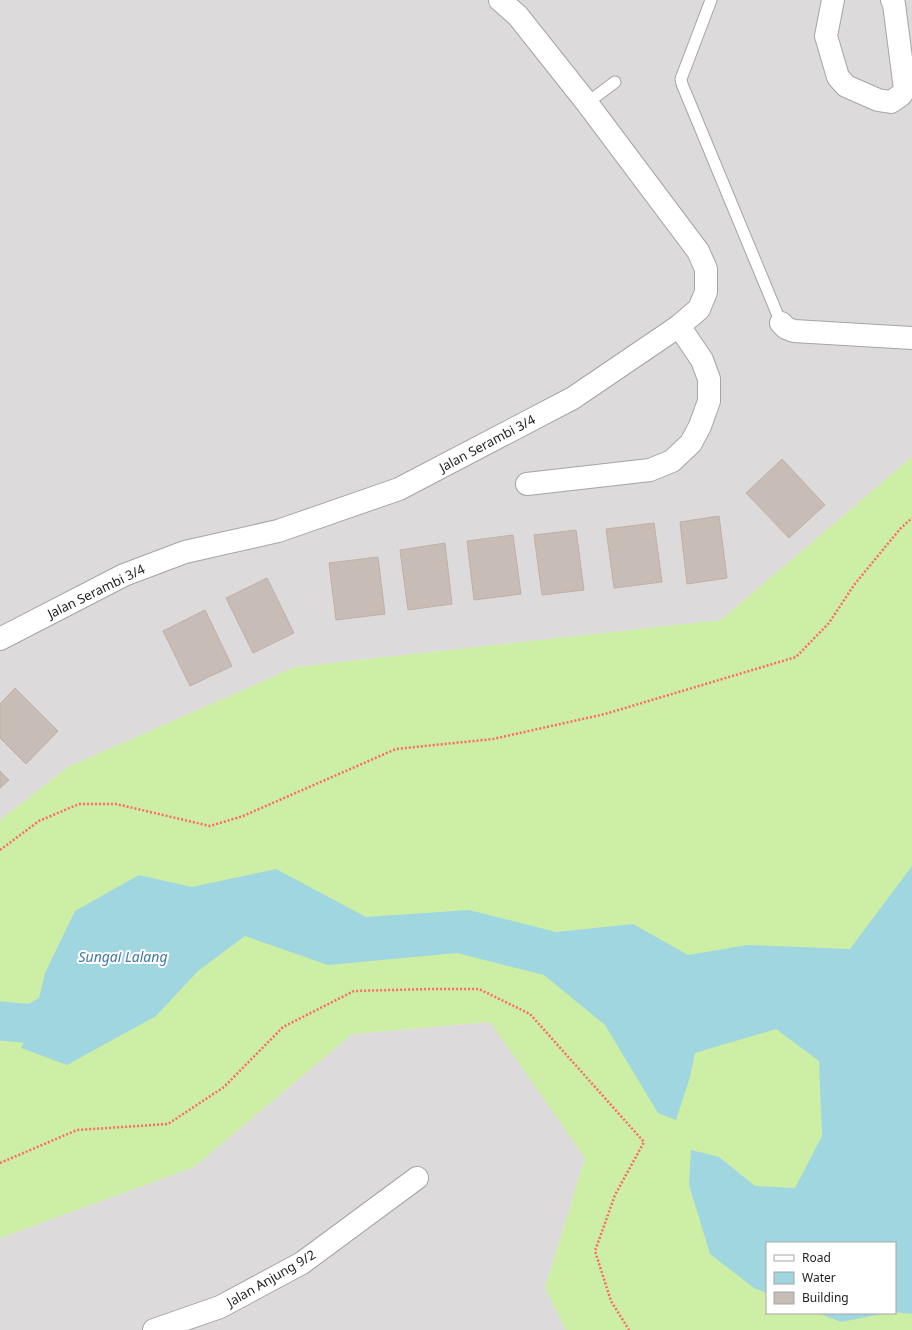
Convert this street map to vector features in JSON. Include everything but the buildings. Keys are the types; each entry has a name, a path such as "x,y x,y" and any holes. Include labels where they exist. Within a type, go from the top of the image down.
{"street":[{"name":"Jalan Serambi 3/4","path":"0,639 124,575 185,552 278,531 398,489 573,398 680,326 699,309 706,292 706,269 698,251 587,103 518,16 500,0"},
{"path":"833,0 826,36 838,77 846,86 878,100 891,102 907,99 895,1"},
{"path":"781,323 786,328 794,331 912,338"},
{"path":"527,484 650,470 672,461 691,443 700,426 709,401 709,379 702,360 680,326"},
{"name":"Jalan Anjung 9/2","path":"154,1330 220,1307 302,1263 417,1178"}],"lane":[{"path":"709,1 681,78 682,84 781,323"},
{"path":"587,103 615,82"}],"path":[{"path":"0,850 40,821 79,804 116,804 210,826 242,816 396,749 492,739 605,714 796,657 829,623 854,585 900,528 912,518"},
{"path":"0,1162 77,1130 168,1124 224,1087 283,1026 354,991 479,989 530,1014 644,1142 615,1196 595,1251 611,1301 629,1330"}],"shaded area":[{"path":"0,0 912,0 912,457 721,620 295,667 68,767 0,820"},
{"path":"491,1022 585,1158 545,1288 566,1330 0,1330 0,1238 194,1167 352,1034"}],"green space":[{"path":"912,457 912,1330 566,1330 545,1288 585,1158 490,1022 352,1034 194,1167 0,1238 0,820 68,767 295,667 721,620"}],"water":[{"name":"Sungai Lalang","path":"912,866 912,1314 896,1312 896,1242 766,1242 766,1293 754,1288 710,1254 689,1185 691,1150 719,1157 755,1186 795,1188 822,1136 819,1061 776,1029 695,1053 690,1077 676,1120 658,1113 605,1025 544,975 457,953 328,965 245,936 198,971 156,1016 67,1065 21,1048 33,1024 45,973 75,911 139,875 192,887 276,869 366,917 469,910 556,932 633,924 688,955 747,945 850,949"},
{"path":"821,1314 882,1314 841,1322"}],"waterway":[{"path":"0,1021 33,1024 80,997"}]}
